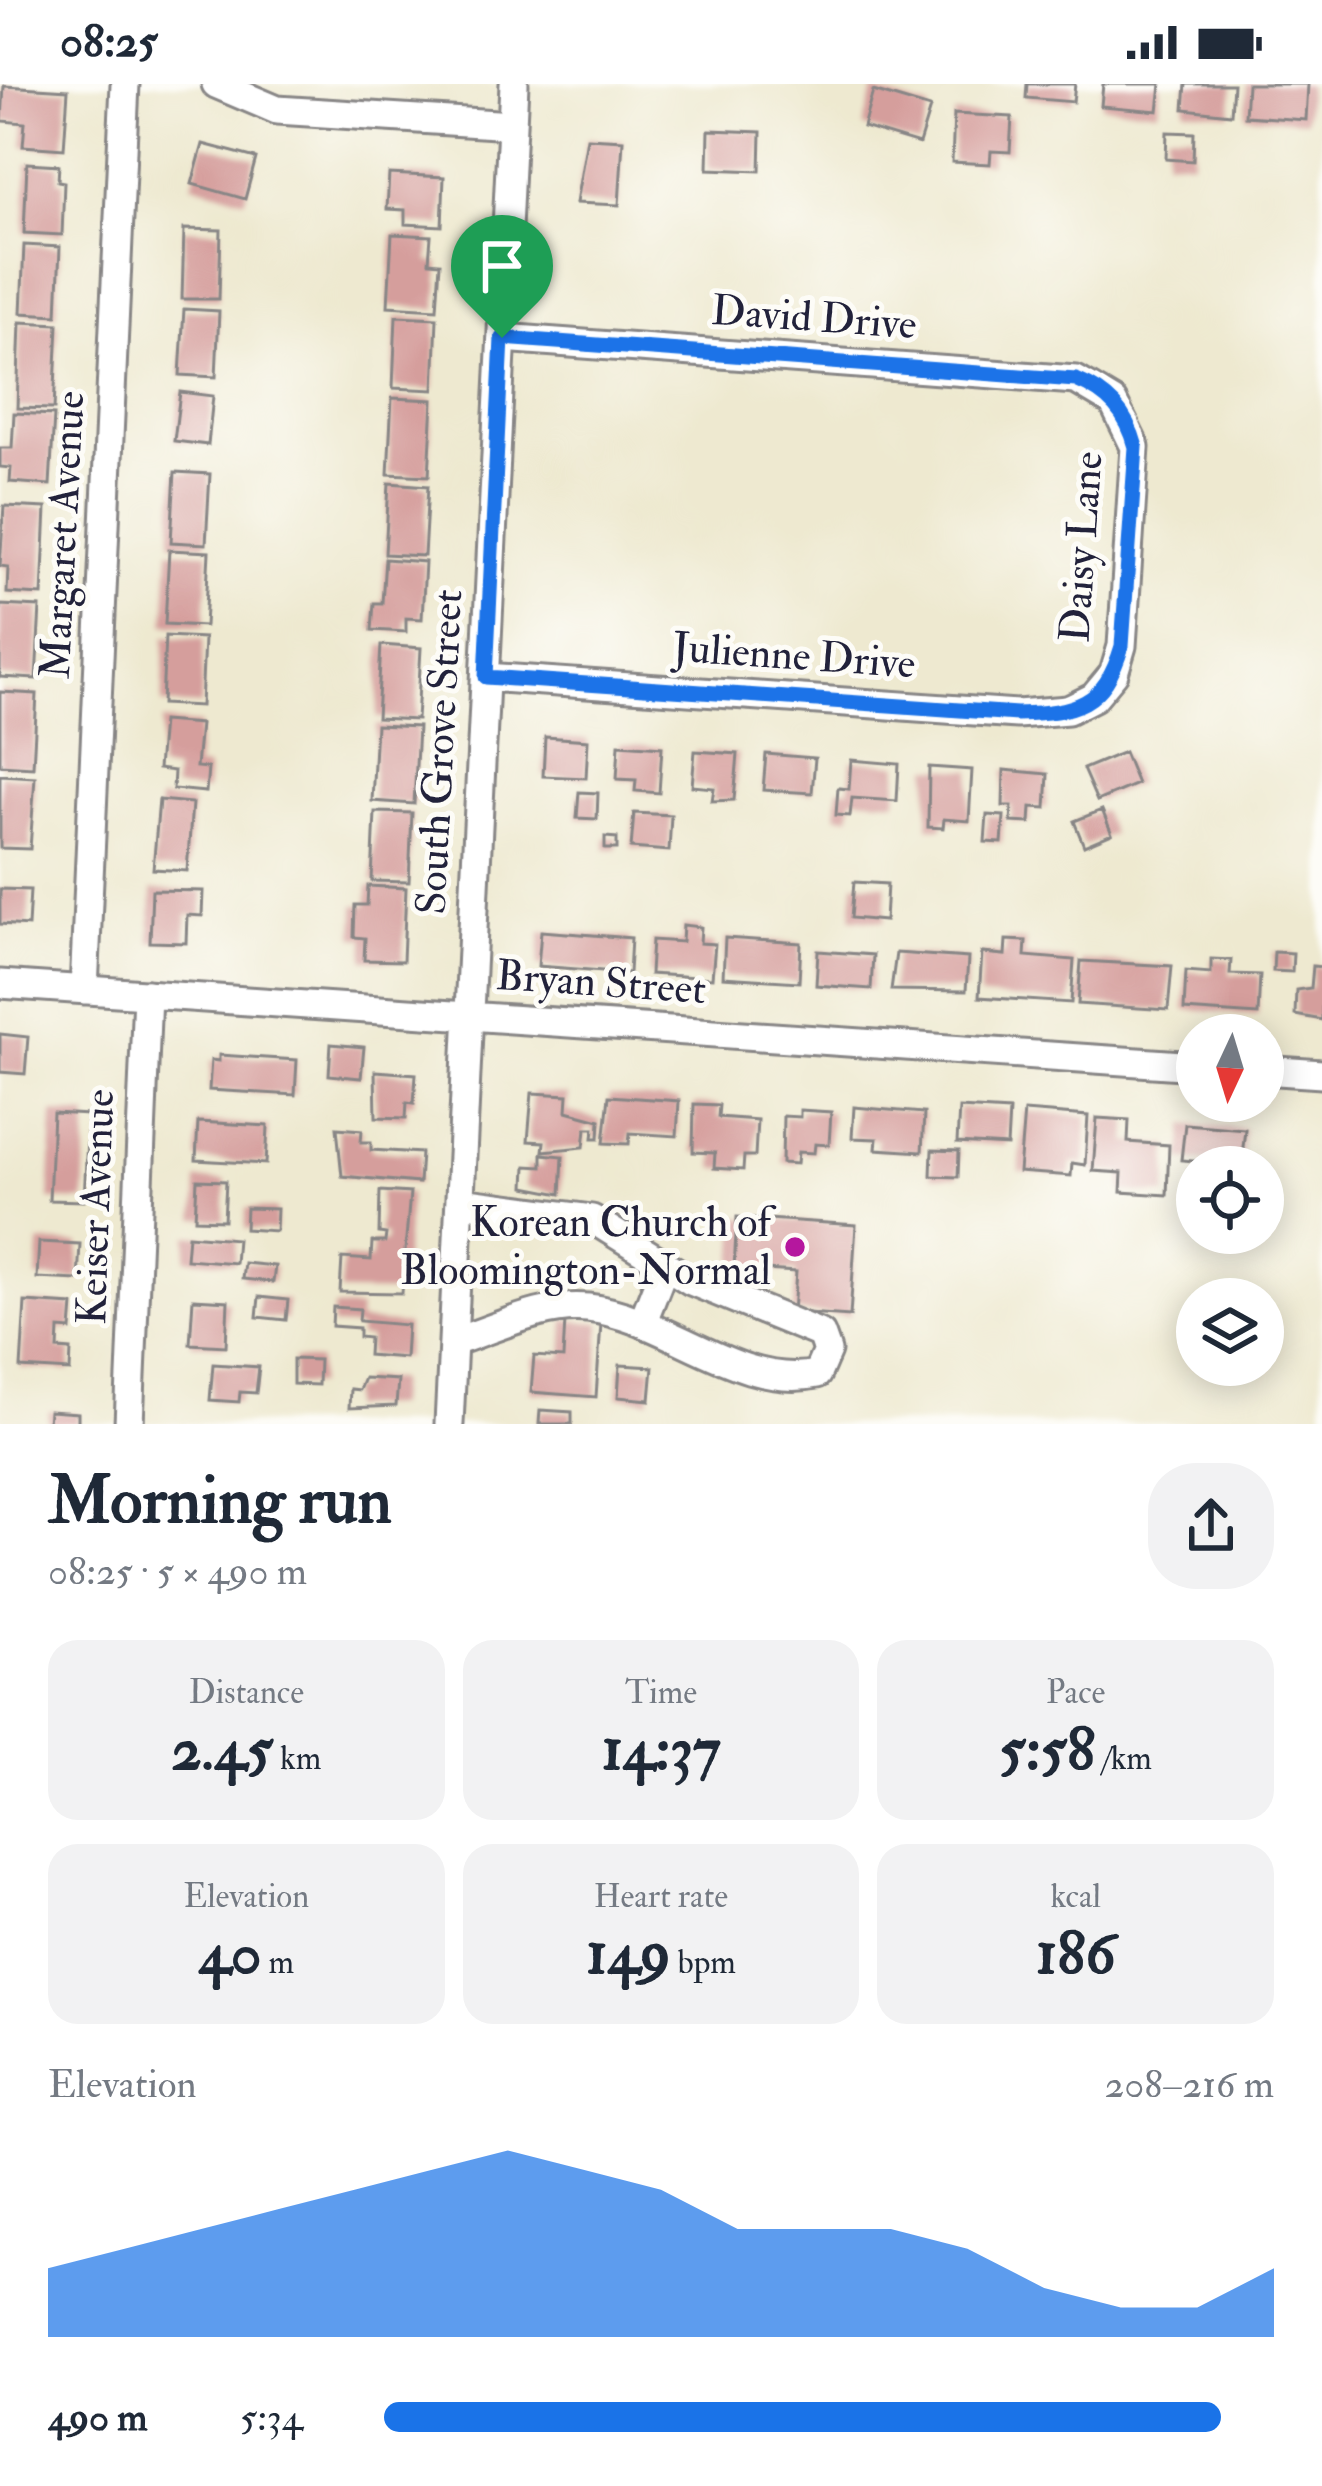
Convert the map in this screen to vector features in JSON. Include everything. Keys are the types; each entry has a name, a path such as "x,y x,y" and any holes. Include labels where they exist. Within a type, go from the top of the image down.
{"street":[{"name":"Margaret Avenue","path":"84,990 125,84"},
{"path":"216,84 277,110 512,125"},
{"name":"South Grove Street","path":"449,1424 514,84"},
{"name":"David Drive","path":"502,338 1076,380 1113,402"},
{"name":"Daisy Lane","path":"1094,697 1114,673 1122,646 1136,447 1113,402"},
{"name":"Julienne Drive","path":"486,677 1017,714 1068,710 1094,697"},
{"name":"Bryan Street","path":"0,984 1176,1065"},
{"name":"Keiser Avenue","path":"129,1424 147,994"},
{"path":"1284,1071 1322,1074"},
{"path":"453,1342 561,1307 587,1307 643,1321 731,1361 792,1379 817,1373 827,1351 821,1334 773,1318 664,1264 592,1219 460,1202"},
{"path":"643,1321 664,1264"}],"building":[{"path":"1027,84 1075,84 1073,102 1026,98"},
{"path":"1103,84 1161,84 1158,111 1101,106"},
{"path":"1186,84 1233,84 1231,114 1184,109"},
{"path":"1247,84 1308,84 1306,120 1245,116"},
{"path":"4,86 68,90 64,149 23,146 25,123 2,121"},
{"path":"873,91 930,108 919,144 863,127"},
{"path":"954,114 1012,117 1010,152 991,151 990,164 952,162"},
{"path":"709,130 761,132 760,171 708,169"},
{"path":"1167,132 1194,133 1193,161 1166,159"},
{"path":"587,138 623,140 619,205 576,203"},
{"path":"203,144 256,158 245,199 192,184"},
{"path":"27,163 59,165 58,181 64,182 62,235 24,233"},
{"path":"389,174 444,177 442,226 405,224 405,210 387,209"},
{"path":"184,229 221,230 219,299 182,299"},
{"path":"392,234 431,236 429,262 440,263 437,309 388,306"},
{"path":"24,245 60,247 57,315 21,313"},
{"path":"184,309 219,311 216,377 180,375"},
{"path":"396,316 437,318 434,390 393,388"},
{"path":"20,322 58,324 54,409 17,408"},
{"path":"180,392 213,396 208,445 174,441"},
{"path":"392,398 433,400 429,476 388,474"},
{"path":"14,413 54,415 50,485 10,482 11,468 0,467 0,448 12,448"},
{"path":"175,472 210,474 206,544 171,542"},
{"path":"389,483 428,486 424,556 385,554"},
{"path":"4,506 46,508 42,595 7,593 8,567 0,566"},
{"path":"169,550 209,552 205,626 165,624"},
{"path":"385,559 425,562 422,619 406,618 406,632 372,630 374,603 382,603"},
{"path":"0,605 40,607 36,679 0,677"},
{"path":"165,636 204,638 201,706 162,704"},
{"path":"381,645 421,648 417,720 377,718"},
{"path":"0,692 37,694 33,767 0,765"},
{"path":"162,721 200,724 196,767 208,768 206,792 173,789 174,771 158,769"},
{"path":"376,725 418,727 414,804 372,801"},
{"path":"545,737 588,740 586,778 543,776"},
{"path":"619,744 662,747 659,793 635,791 636,780 617,779"},
{"path":"695,751 738,754 734,800 712,801 714,788 692,786"},
{"path":"1124,752 1137,784 1097,801 1083,769"},
{"path":"766,754 815,758 812,793 763,790"},
{"path":"851,760 899,764 897,801 852,798 850,816 836,815 838,788 849,789"},
{"path":"929,767 972,770 969,821 944,819 943,828 928,827"},
{"path":"1004,770 1048,774 1046,808 1031,807 1030,823 1011,822 1012,806 1003,806"},
{"path":"0,775 35,777 30,849 0,848"},
{"path":"579,792 598,793 597,819 577,818"},
{"path":"159,800 192,803 187,871 153,869"},
{"path":"1102,810 1112,834 1084,846 1074,821"},
{"path":"375,812 412,813 409,882 372,881"},
{"path":"634,813 671,815 669,851 631,848"},
{"path":"987,815 1004,816 1002,843 985,842"},
{"path":"605,837 617,838 617,849 605,849"},
{"path":"854,882 887,884 885,921 851,918"},
{"path":"368,886 406,888 403,961 364,960 365,938 354,937 355,905 367,905"},
{"path":"0,889 30,890 28,926 0,924"},
{"path":"152,890 203,891 202,916 187,915 186,943 150,942"},
{"path":"683,925 701,927 700,943 715,944 712,978 650,974 652,940 682,942"},
{"path":"541,931 631,938 629,973 538,966"},
{"path":"725,938 801,943 799,982 723,977"},
{"path":"1006,940 1026,941 1025,956 1074,960 1071,1003 979,997 982,953 1005,955"},
{"path":"818,951 873,955 871,989 816,985"},
{"path":"1274,952 1293,953 1292,972 1273,971"},
{"path":"896,953 968,958 966,991 891,990"},
{"path":"1211,959 1231,960 1230,974 1260,975 1258,1014 1184,1010 1186,971 1211,973"},
{"path":"1081,961 1172,966 1168,1010 1078,1004"},
{"path":"1313,966 1322,967 1322,1020 1295,1015 1296,990 1311,988"},
{"path":"0,1034 28,1037 25,1074 0,1072"},
{"path":"331,1044 364,1047 361,1078 329,1075"},
{"path":"219,1055 297,1060 295,1095 209,1090 211,1060 219,1061"},
{"path":"375,1071 416,1074 414,1103 407,1102 406,1118 376,1117"},
{"path":"532,1093 568,1095 567,1111 600,1120 599,1138 593,1138 594,1128 586,1128 584,1147 543,1151 544,1142 528,1141"},
{"path":"609,1096 679,1101 677,1136 630,1133 629,1144 604,1143"},
{"path":"694,1104 719,1105 718,1117 757,1120 755,1156 744,1156 743,1170 714,1168 715,1153 693,1152"},
{"path":"854,1107 924,1113 922,1152 876,1149 877,1139 852,1138"},
{"path":"959,1108 1009,1111 1007,1146 957,1143"},
{"path":"800,1110 831,1112 829,1145 815,1144 814,1153 798,1152 797,1164 782,1163 783,1116 800,1117"},
{"path":"1024,1111 1088,1116 1085,1165 1072,1163 1071,1176 1019,1172"},
{"path":"53,1113 88,1115 84,1201 49,1200"},
{"path":"1097,1118 1129,1120 1128,1142 1169,1145 1167,1195 1121,1192 1122,1173 1093,1171"},
{"path":"198,1122 268,1126 266,1164 196,1160"},
{"path":"1185,1124 1245,1129 1243,1146 1183,1146"},
{"path":"337,1128 362,1130 361,1142 371,1142 371,1150 421,1153 419,1183 342,1176"},
{"path":"932,1150 959,1151 958,1177 931,1176"},
{"path":"542,1154 563,1156 561,1194 525,1187 526,1166 542,1167"},
{"path":"197,1180 226,1181 224,1220 195,1219"},
{"path":"380,1191 410,1193 404,1262 412,1263 411,1281 403,1280 402,1293 340,1292 342,1258 371,1260 372,1242 385,1242 386,1234 379,1233"},
{"path":"246,1208 277,1209 276,1231 245,1229"},
{"name":"Korean Church of Bloomington-Normal","path":"737,1217 856,1225 850,1316 793,1312 796,1272 734,1268"},
{"path":"188,1235 237,1239 235,1263 186,1259"},
{"path":"39,1242 80,1244 78,1280 37,1278"},
{"path":"244,1263 275,1266 273,1282 242,1279"},
{"path":"259,1297 288,1300 286,1320 257,1317"},
{"path":"193,1299 228,1301 226,1346 190,1344"},
{"path":"25,1302 73,1305 71,1330 59,1329 58,1349 71,1350 70,1371 21,1368"},
{"path":"333,1307 360,1309 359,1321 407,1325 405,1358 368,1355 369,1338 359,1337 359,1328 332,1326"},
{"path":"565,1320 601,1323 596,1397 531,1392 534,1356 563,1358"},
{"path":"293,1359 319,1360 318,1385 293,1384"},
{"path":"213,1364 259,1367 256,1393 240,1392 239,1402 210,1400"},
{"path":"620,1365 653,1367 650,1400 618,1397"},
{"path":"364,1378 398,1380 396,1406 349,1408 350,1389 359,1390"},
{"path":"540,1410 572,1412 572,1424 539,1424"},
{"path":"49,1411 78,1413 78,1424 48,1424"}],"place":[{"name":"Korean Church of Bloomington-Normal","path":"795,1247"}],"route":[{"path":"502,338 1076,380 1099,389 1125,418 1136,447 1122,646 1114,673 1106,686 1079,706 1054,713 1017,714 486,677 502,338"}]}
